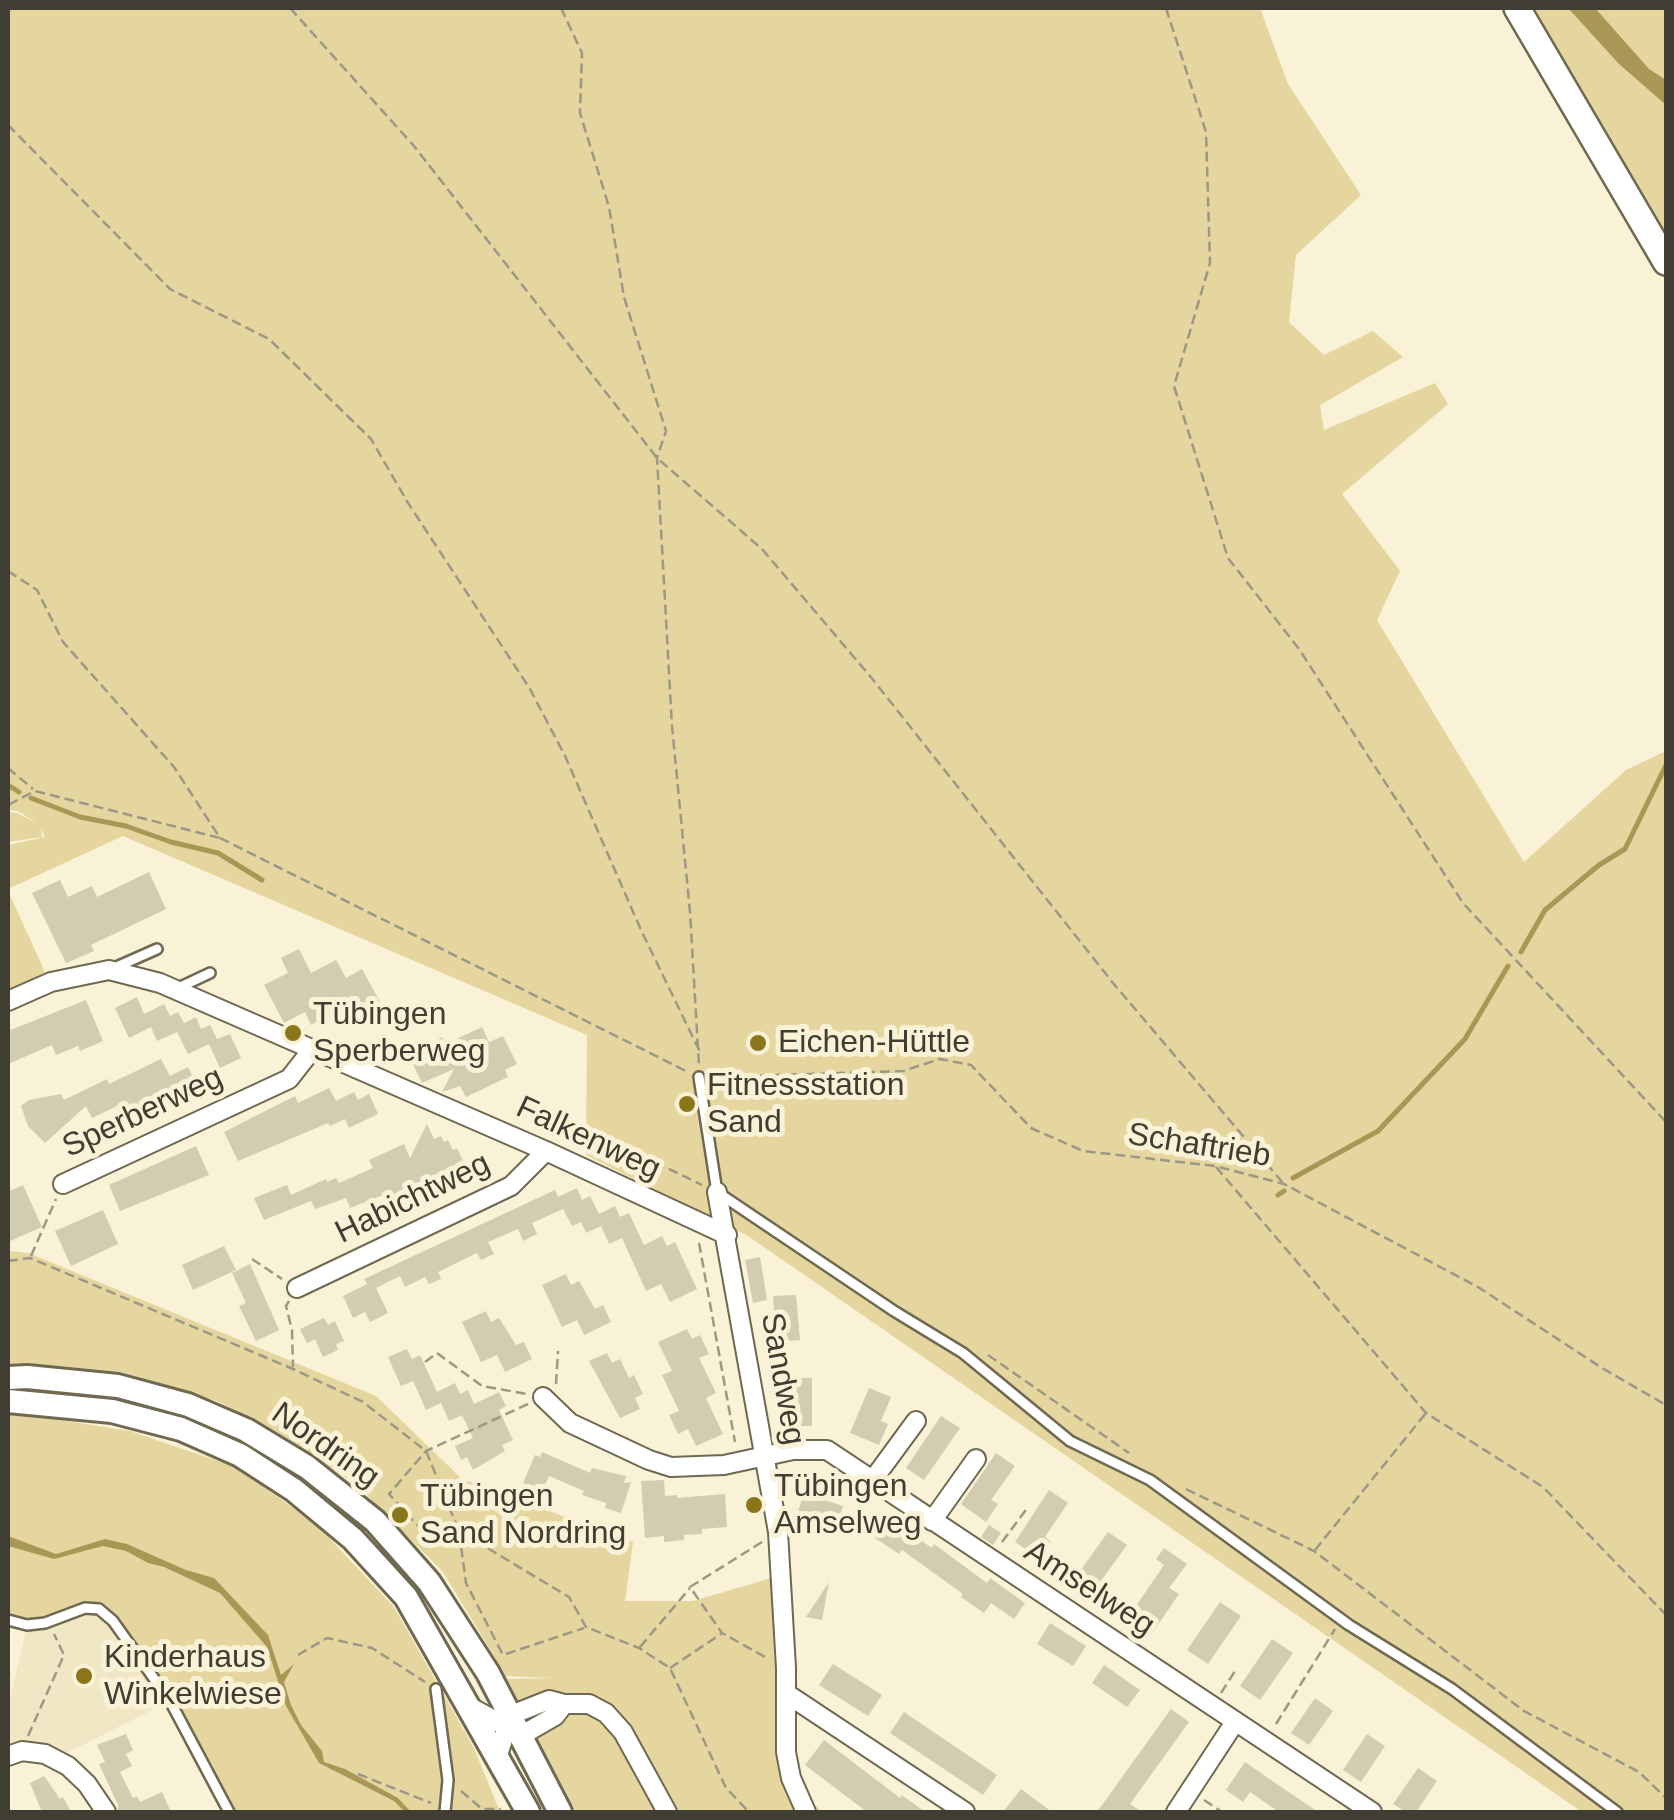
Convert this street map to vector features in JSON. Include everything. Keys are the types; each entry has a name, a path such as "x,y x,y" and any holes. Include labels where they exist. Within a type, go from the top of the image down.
{"main road":[{"path":"1517,8 1666,262"}],"street":[{"name":"Falkenweg","path":"8,1001 51,982 109,970 160,982 546,1151 727,1236"},
{"name":"Sperberweg","path":"63,1184 289,1079 311,1051"},
{"name":"Habichtweg","path":"297,1288 511,1186 546,1151"},
{"name":"Sandweg","path":"717,1192 778,1532 787,1694 786,1752 791,1778 806,1812"},
{"name":"Nordring","path":"8,1378 27,1376 118,1386 188,1405 246,1430 308,1467 375,1521 454,1616 560,1812"},
{"name":"Nordring","path":"8,1401 112,1411 181,1429 240,1454 294,1490 353,1539 406,1598 528,1811"},
{"name":"Amselweg","path":"549,1404 589,1432 671,1467 702,1468 794,1450 827,1450 1372,1812"},
{"path":"872,1480 916,1422"},
{"path":"932,1520 976,1459"},
{"path":"787,1694 965,1812"},
{"path":"498,1758 513,1726 539,1701 589,1704 606,1714 623,1732 667,1812"},
{"name":"Nordring","path":"470,1707 513,1726"},
{"path":"1176,1812 1236,1722"},
{"path":"15,1753 45,1754 68,1766 87,1784 106,1812"}],"lane":[{"path":"109,970 157,949"},
{"path":"175,990 210,973"},
{"path":"698,1078 717,1192 963,1353 1070,1442 1150,1480 1342,1620 1452,1689 1617,1812"},
{"path":"8,1620 26,1626 85,1608 99,1610 113,1621 170,1701 228,1812"},
{"path":"436,1689 448,1780 445,1811"}],"path":[{"path":"290,8 414,146 657,458 762,549 870,676 1113,983 1284,1184"},
{"path":"8,768 35,791 220,838 698,1078 700,1052 672,726 657,458 666,431 624,297 608,207 580,113 582,53 561,8"},
{"path":"1166,8 1206,132 1210,263 1174,386 1228,558 1298,650 1464,902 1666,1122"},
{"path":"8,125 170,289 269,339 371,439 408,503 530,689 565,756 641,930 700,1052"},
{"path":"8,571 37,590 63,642 174,767 220,838"},
{"path":"8,806 35,791"},
{"name":"Schaftrieb","path":"698,1078 903,1071 940,1058 971,1066 1031,1128 1083,1151 1215,1166 1284,1184 1478,1287 1666,1405"},
{"path":"546,1151 603,1136 717,1192"},
{"path":"1215,1166 1426,1413 1543,1487 1666,1616"},
{"name":"Sperberweg","path":"30,1258 63,1184"},
{"path":"696,1222 739,1462"},
{"path":"8,1261 30,1258 294,1368 363,1402 426,1451 460,1531 466,1583 503,1654 586,1628 639,1648 670,1668 726,1788 749,1812"},
{"path":"252,1260 297,1288"},
{"path":"286,1306 294,1368"},
{"path":"549,1404 558,1351"},
{"path":"425,1362 437,1353 482,1386 549,1404"},
{"path":"986,1354 1132,1456"},
{"path":"549,1404 426,1451 389,1494 418,1526 460,1531 569,1596 586,1628"},
{"path":"1314,1551 1426,1413"},
{"path":"1181,1487 1314,1551 1524,1711 1639,1772 1666,1798"},
{"path":"989,1559 1028,1507"},
{"path":"639,1648 690,1587 778,1532"},
{"path":"690,1587 722,1634 786,1668"},
{"path":"1264,1742 1342,1620"},
{"path":"15,1753 64,1655 60,1642 44,1623"},
{"path":"670,1668 722,1634"},
{"path":"298,1655 326,1638 372,1648 436,1689"},
{"path":"1225,1686 1236,1671"},
{"path":"358,1774 445,1811"},
{"path":"448,1780 482,1808 528,1811"},
{"path":"1191,1790 1222,1812"}],"shaded area":[{"path":"8,8 1260,8 1288,84 1361,195 1296,255 1289,322 1324,355 1373,331 1403,357 1320,405 1324,430 1435,383 1448,404 1342,494 1400,571 1377,620 1524,862 1626,770 1666,751 1666,1812 1582,1812 748,1236 586,1155 587,1035 123,836 8,889 8,845 45,837 41,829 42,837 8,842 8,812 38,824 18,811 8,810"},
{"path":"1519,8 1666,8 1666,262"},
{"path":"1568,8 1595,8 1649,69 1666,80 1666,105 1619,64"},
{"path":"8,891 45,972 8,991"},
{"path":"8,1251 28,1253 376,1396 462,1479 633,1542 625,1601 693,1601 775,1577 783,1774 822,1812 576,1812 507,1679 553,1678 506,1676 443,1572 357,1485 291,1441 217,1401 123,1372 8,1365"},
{"path":"8,1415 130,1431 236,1467 317,1525 394,1607 474,1748 500,1812 229,1812 170,1701 99,1609 85,1608 44,1623 8,1620"},
{"path":"8,1536 56,1554 105,1539 214,1578 268,1635 281,1675 294,1664 284,1682 291,1705 322,1751 324,1762 398,1798 411,1812 319,1763 286,1706 267,1647 220,1593 126,1551 103,1546 54,1559 8,1546"},
{"name":"Kinderhaus Winkelwiese","path":"85,1608 99,1609 170,1701 55,1759 8,1756 8,1708 27,1625"}],"building":[{"path":"149,872 166,909 91,945 94,951 66,963 32,893 60,880 68,897 92,886 97,897"},
{"path":"299,949 311,973 336,960 346,978 362,969 380,1002 334,1026 328,1016 311,1025 305,1012 284,1023 264,985 288,973 281,958"},
{"path":"137,997 144,1014 164,1004 170,1016 178,1012 184,1023 196,1017 201,1029 210,1025 217,1039 230,1034 241,1058 220,1068 209,1044 188,1054 177,1032 157,1041 151,1027 129,1038 115,1008"},
{"path":"86,1000 103,1041 80,1051 78,1046 56,1055 52,1045 8,1064 8,1031"},
{"path":"482,1027 489,1042 503,1036 517,1064 505,1070 508,1077 466,1097 460,1086 442,1092 454,1069 422,1083 410,1058 442,1037 446,1044"},
{"path":"161,1059 170,1076 188,1067 200,1092 182,1101 177,1090 125,1121 117,1106 92,1118 86,1106 45,1143 28,1126 21,1106 29,1100 61,1094 64,1100"},
{"path":"329,1088 336,1101 354,1092 358,1100 369,1094 378,1114 349,1128 345,1119 330,1126 328,1123 238,1161 224,1132 295,1096 298,1103"},
{"name":"Fitnessstation Sand","path":"692,1095 696,1111 682,1114 679,1097"},
{"path":"427,1124 434,1139 441,1136 453,1150 457,1148 463,1161 456,1164 458,1169 394,1202 388,1193 350,1208 346,1198 315,1209 311,1201 264,1220 254,1198 287,1185 291,1195 326,1179 327,1182 336,1178 339,1183 373,1168 369,1160 404,1144 410,1158"},
{"path":"196,1146 209,1175 120,1211 109,1185"},
{"path":"23,1185 42,1227 8,1242 8,1192"},
{"path":"577,1188 582,1200 590,1196 599,1214 615,1206 620,1217 629,1213 644,1245 662,1236 667,1246 675,1242 697,1289 670,1302 661,1284 646,1291 622,1238 609,1244 601,1226 586,1233 581,1222 572,1226 563,1209 532,1223 537,1234 523,1241 518,1229 488,1242 494,1254 481,1260 477,1253 438,1272 441,1279 429,1284 425,1277 405,1287 400,1276 376,1288 388,1313 370,1322 365,1312 353,1318 343,1296 367,1284 364,1279 555,1190 558,1197"},
{"path":"103,1210 118,1244 71,1266 55,1231"},
{"path":"224,1246 236,1270 193,1290 182,1265"},
{"path":"760,1257 767,1300 753,1303 745,1260"},
{"path":"250,1264 279,1330 256,1341 239,1306 246,1303 232,1273"},
{"path":"566,1274 571,1285 579,1281 595,1309 603,1305 611,1322 584,1335 577,1320 562,1327 542,1285"},
{"path":"796,1295 800,1340 776,1342 773,1296"},
{"path":"486,1311 491,1322 499,1318 516,1345 524,1342 532,1359 505,1372 497,1355 481,1362 462,1322"},
{"path":"324,1318 328,1325 335,1321 344,1341 336,1344 338,1350 323,1357 315,1339 307,1343 300,1329"},
{"path":"687,1329 692,1339 700,1335 709,1354 699,1358 716,1393 706,1398 723,1434 696,1446 688,1429 678,1434 669,1415 679,1411 662,1375 672,1371 658,1342"},
{"path":"407,1349 412,1359 420,1355 437,1392 455,1383 460,1394 468,1390 474,1404 499,1392 506,1406 499,1410 513,1440 502,1445 505,1451 473,1470 467,1457 461,1460 455,1446 473,1438 462,1415 449,1421 441,1403 426,1410 413,1381 401,1386 388,1357"},
{"path":"607,1353 612,1363 620,1359 643,1394 635,1398 640,1409 620,1418 589,1361"},
{"path":"790,1378 812,1378 812,1426 789,1426"},
{"path":"869,1388 891,1397 881,1421 888,1424 879,1445 850,1433"},
{"path":"941,1416 960,1428 924,1480 906,1468"},
{"path":"542,1452 590,1473 592,1468 626,1476 624,1483 631,1482 621,1513 549,1476 542,1491 523,1483 535,1455 540,1457"},
{"path":"996,1453 1015,1466 991,1500 998,1504 986,1522 961,1504"},
{"path":"664,1480 665,1496 725,1494 727,1527 702,1529 702,1534 684,1535 684,1540 664,1542 664,1536 645,1538 641,1481"},
{"path":"1049,1490 1068,1503 1045,1537 1051,1542 1040,1559 1015,1542"},
{"path":"804,1493 843,1506 836,1528 797,1515"},
{"path":"876,1511 1025,1603 1014,1619 991,1603 984,1613 902,1550 899,1554 863,1530"},
{"path":"989,1525 1001,1533 993,1545 981,1537"},
{"path":"1108,1532 1127,1545 1103,1578 1109,1582 1098,1599 1073,1581"},
{"path":"1164,1548 1187,1564 1169,1588 1179,1594 1151,1635 1127,1619 1164,1565 1156,1559"},
{"path":"829,1582 822,1620 806,1617"},
{"path":"1220,1602 1241,1616 1208,1664 1187,1650"},
{"path":"1050,1623 1086,1646 1073,1666 1037,1644"},
{"path":"1272,1639 1293,1653 1260,1700 1240,1686"},
{"path":"833,1664 882,1695 868,1716 819,1685"},
{"path":"1104,1665 1140,1690 1127,1707 1092,1683"},
{"path":"1315,1698 1333,1711 1309,1745 1291,1733"},
{"path":"1171,1709 1189,1722 1130,1804 1142,1812 1097,1812"},
{"path":"904,1712 997,1775 983,1795 890,1733"},
{"path":"126,1734 133,1750 126,1754 132,1766 120,1772 133,1798 137,1796 140,1802 162,1792 171,1812 118,1812 99,1764 105,1762 97,1745"},
{"path":"1367,1734 1385,1746 1361,1782 1343,1770"},
{"path":"824,1740 900,1798 902,1795 925,1812 867,1812 805,1765"},
{"path":"1245,1762 1318,1812 1279,1812 1250,1792 1243,1802 1226,1790"},
{"path":"1418,1768 1437,1781 1416,1812 1406,1812 1393,1804"},
{"path":"44,1776 71,1812 36,1812 41,1810 30,1783"},
{"path":"1021,1789 1052,1812 1003,1812"}],"waterway":[{"path":"1521,952 1545,910 1599,865 1625,849 1666,765"},
{"path":"8,785 19,792"},
{"path":"31,798 80,817 218,853 262,880"},
{"path":"1293,1178 1378,1131 1465,1039 1508,966"},
{"path":"1278,1195 1284,1191"}],"place":[{"name":"Tübingen Sperberweg","path":"293,1033"},
{"name":"Eichen-Hüttle","path":"758,1043"},
{"name":"Fitnessstation Sand","path":"687,1104"},
{"name":"Tübingen Amselweg","path":"754,1505"},
{"name":"Tübingen Sand Nordring","path":"400,1515"},
{"name":"Kinderhaus Winkelwiese","path":"84,1676"}]}
